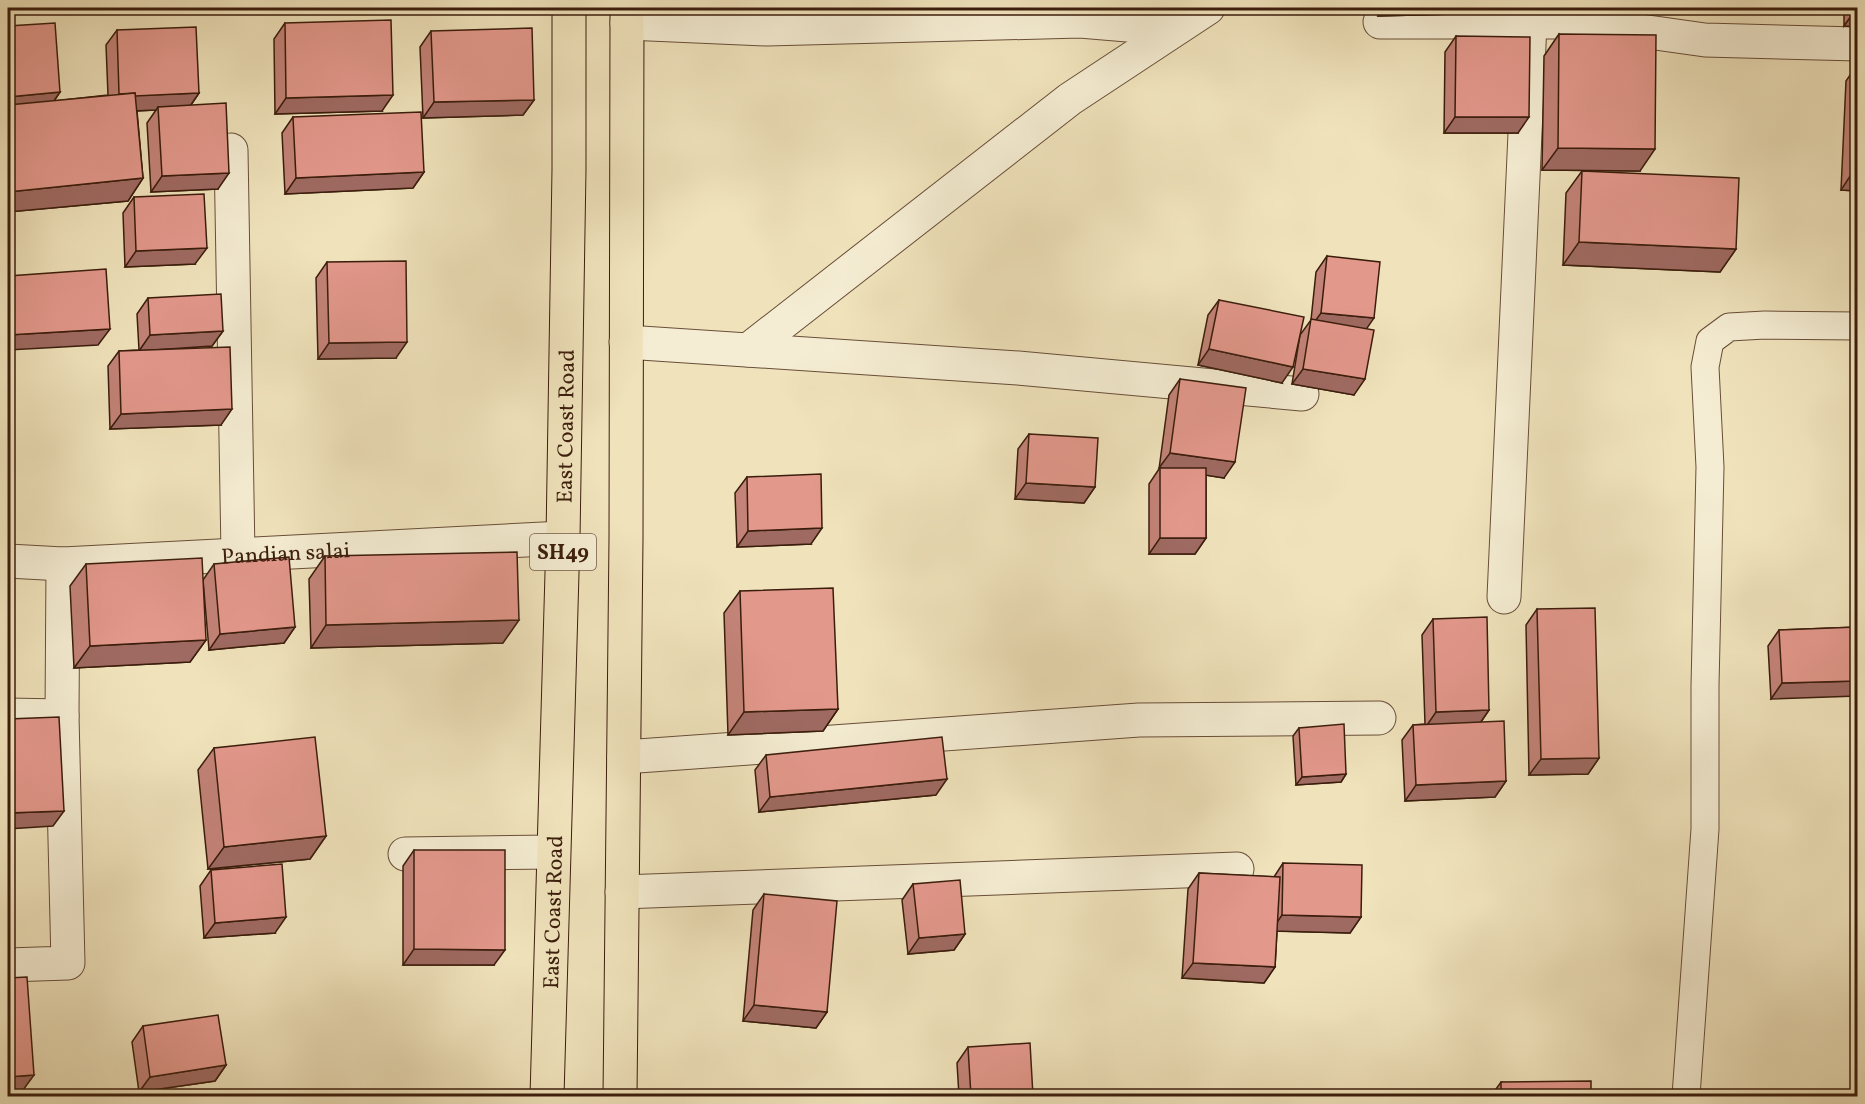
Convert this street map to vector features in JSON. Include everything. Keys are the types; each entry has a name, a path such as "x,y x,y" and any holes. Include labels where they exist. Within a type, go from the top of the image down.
{"main road":[{"name":"East Coast Road","path":"547,1096 563,538 569,169 569,8"},
{"name":"SH49","path":"620,1096 624,757 627,15"}],"street":[{"path":"748,350 1070,99 1208,8"},
{"path":"627,15 766,29 1080,21 1175,29"},
{"path":"1380,22 1577,22 1705,40 1857,44"},
{"path":"1504,597 1530,23"},
{"path":"231,150 238,554"},
{"path":"626,342 1018,368 1302,394"},
{"name":"Pandian salai","path":"8,561 63,564 563,538"},
{"path":"8,965 68,963 62,716 63,564"},
{"path":"8,715 62,716"},
{"path":"624,757 1139,720 1380,718"},
{"path":"405,854 553,852"},
{"path":"622,892 1236,869"}],"lane":[{"path":"1686,1096 1705,829 1705,686 1710,467 1705,367 1710,341 1729,327 1857,326"}],"building":[{"path":"391,20 393,95 286,98 285,23"},
{"path":"55,23 60,92 8,97 8,26"},
{"path":"196,27 199,93 135,96 135,93 119,94 117,30"},
{"path":"532,28 534,100 434,102 431,31"},
{"path":"1559,34 1656,35 1655,149 1558,148"},
{"path":"1456,36 1530,37 1529,117 1455,117"},
{"path":"135,93 143,178 8,192 8,105"},
{"path":"226,103 229,173 162,176 158,107"},
{"path":"421,112 424,172 296,178 293,117"},
{"path":"1582,171 1739,178 1736,249 1579,242"},
{"path":"204,194 207,248 136,251 134,197"},
{"path":"1327,256 1380,262 1374,318 1321,313"},
{"path":"406,261 407,342 329,343 327,262"},
{"path":"106,269 110,329 8,335 8,276"},
{"path":"221,294 223,331 150,335 148,298"},
{"path":"1219,300 1304,317 1293,367 1209,349"},
{"path":"1311,319 1374,330 1365,379 1303,369"},
{"path":"230,347 232,409 121,414 119,351"},
{"path":"1180,379 1246,388 1235,462 1170,453"},
{"path":"1029,434 1098,438 1095,487 1026,483"},
{"path":"1160,468 1206,468 1206,538 1160,538"},
{"path":"821,474 822,528 748,531 747,477"},
{"path":"517,552 519,620 326,625 325,556"},
{"path":"289,557 295,627 220,634 214,564"},
{"path":"202,558 206,640 90,646 86,564"},
{"path":"833,588 838,709 744,712 740,591"},
{"path":"1595,608 1599,758 1541,759 1537,609"},
{"path":"1487,617 1489,710 1436,712 1433,619"},
{"path":"1857,627 1857,681 1782,683 1779,630"},
{"path":"59,717 64,811 8,813 8,719"},
{"path":"1504,721 1506,781 1416,785 1413,725"},
{"path":"1344,724 1346,774 1302,777 1299,728"},
{"path":"315,737 326,836 224,847 214,748"},
{"path":"942,737 947,779 770,797 766,755"},
{"path":"414,850 505,850 505,950 414,949"},
{"path":"1283,863 1362,865 1361,917 1282,915"},
{"path":"282,864 286,917 215,923 211,870"},
{"path":"1199,873 1280,877 1275,967 1193,963"},
{"path":"960,880 965,934 919,938 913,884"},
{"path":"764,894 837,901 827,1012 754,1005"},
{"path":"27,977 34,1075 8,1077 8,978"},
{"path":"218,1015 226,1065 150,1077 143,1026"},
{"path":"1030,1043 1033,1096 971,1096 968,1047"},
{"path":"1591,1081 1591,1096 1501,1096 1501,1082"},
{"path":"77,1094 77,1096 32,1096"}]}
